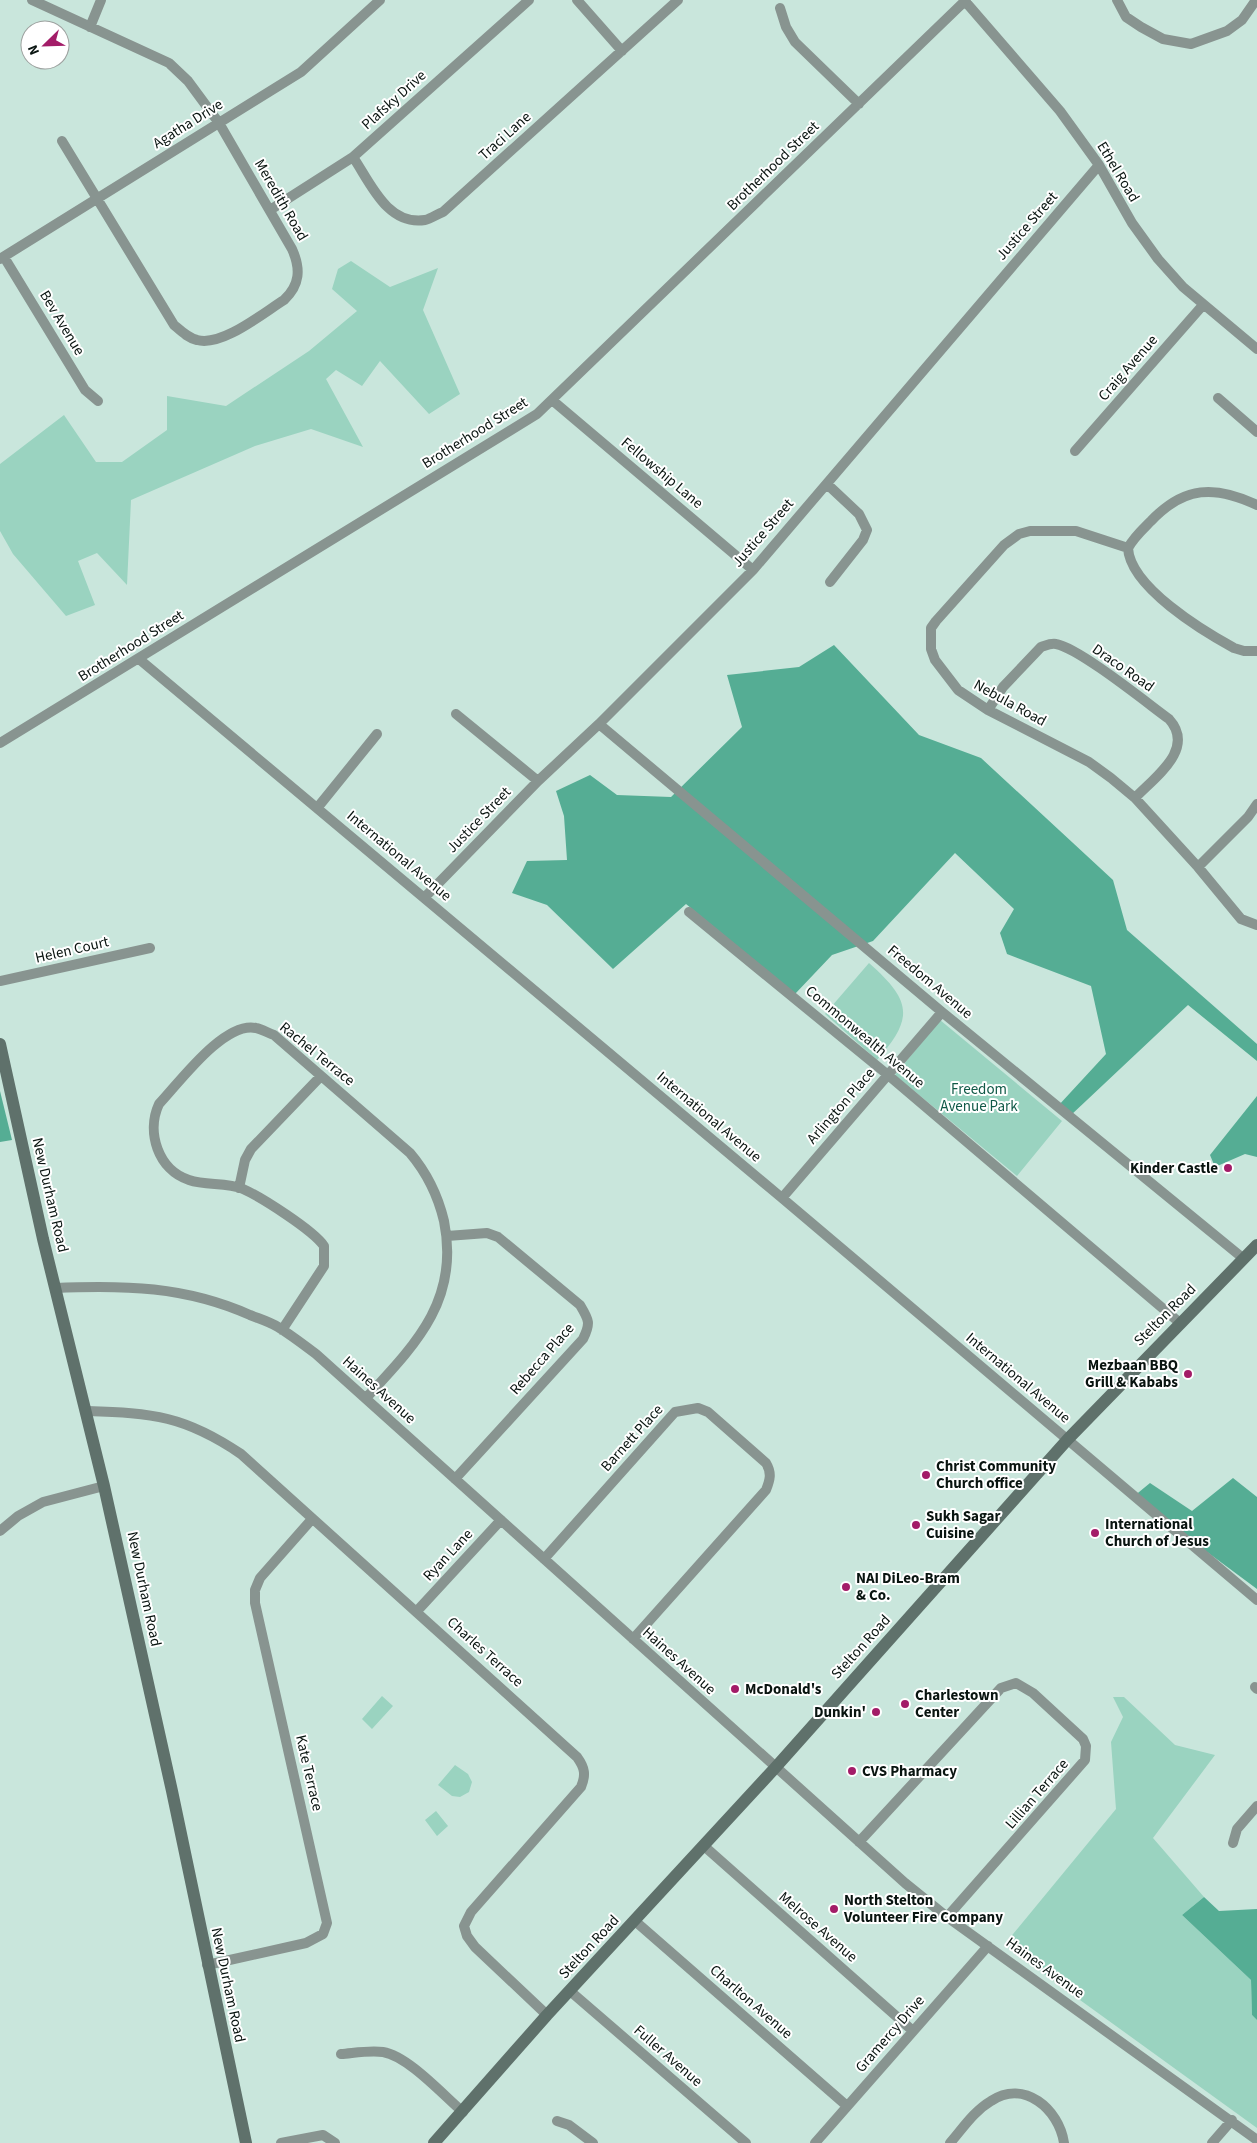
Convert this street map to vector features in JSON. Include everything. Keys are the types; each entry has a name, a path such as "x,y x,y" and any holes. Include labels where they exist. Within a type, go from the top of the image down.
{"main road":[{"name":"New Durham Road","path":"0,1044 55,1288 87,1411 104,1486 172,1791 207,1965 246,2143"},
{"name":"Stelton Road","path":"438,2142 547,2015 775,1768 1068,1439 1257,1245"}],"street":[{"name":"Meredith Road","path":"32,0 169,63 188,81 218,123 270,210 296,260 296,285 284,300 222,338 205,341 190,337 174,325 62,141"},
{"path":"90,26 101,0"},
{"name":"Agatha Drive","path":"2,258 301,72 380,0"},
{"name":"Plafsky Drive","path":"270,210 352,157 529,0"},
{"path":"577,0 622,51"},
{"name":"Traci Lane","path":"352,157 390,210 403,219 425,220 443,212 678,0"},
{"name":"Brotherhood Street","path":"0,743 537,414 965,0"},
{"name":"Ethel Road","path":"965,0 1060,110 1099,165 1132,223 1158,259 1183,287 1257,350"},
{"path":"1117,0 1126,17 1141,27 1163,39 1191,44 1226,31 1242,20 1256,0"},
{"path":"780,8 786,27 795,42 859,104"},
{"name":"Justice Street","path":"424,898 538,781 599,724 753,570 1099,165"},
{"name":"Bev Avenue","path":"2,258 85,390 98,401"},
{"name":"Craig Avenue","path":"1075,451 1203,304"},
{"path":"1218,398 1257,432"},
{"name":"Fellowship Lane","path":"552,400 753,570"},
{"path":"826,484 859,514 867,530 863,540 830,582"},
{"path":"1257,504 1218,491 1191,494 1167,506 1133,539 1128,548 1131,563 1154,591 1175,611 1234,648 1244,651 1257,651"},
{"name":"Nebula Road","path":"1128,548 1076,531 1030,531 1019,534 1004,545 931,628 929,638 935,660 958,690 988,710 1089,762 1135,798 1242,919 1257,925"},
{"name":"Draco Road","path":"988,710 1003,686 1042,647 1048,644 1057,644 1078,654 1169,719 1178,731 1179,745 1175,756 1135,798"},
{"name":"International Avenue","path":"139,659 318,807 1257,1600"},
{"path":"456,714 538,781"},
{"name":"Freedom Avenue","path":"599,724 942,1012 1244,1259"},
{"path":"318,807 377,734"},
{"path":"1198,867 1248,816 1257,804"},
{"name":"Commonwealth Avenue","path":"689,912 888,1075 1180,1323"},
{"name":"Helen Court","path":"0,981 150,948"},
{"name":"Arlington Place","path":"782,1198 942,1012"},
{"name":"Rachel Terrace","path":"282,1330 324,1266 324,1246 307,1228 239,1188 189,1181 175,1173 159,1152 154,1139 154,1115 159,1104 216,1043 239,1029 255,1027 274,1036 410,1153 423,1168 441,1211 447,1236 448,1268 443,1292 432,1315 402,1359 366,1398"},
{"path":"239,1188 245,1160 251,1149 321,1076"},
{"name":"Rebecca Place","path":"447,1236 487,1233 498,1237 580,1305 588,1318 589,1328 583,1339 455,1479"},
{"name":"Haines Avenue","path":"55,1288 115,1286 152,1288 195,1296 237,1309 282,1330 316,1354 775,1768 947,1917 1232,2120 1257,2140"},
{"name":"Barnett Place","path":"544,1559 675,1412 698,1408 708,1412 766,1463 770,1470 770,1480 766,1490 633,1639"},
{"name":"Charles Terrace","path":"87,1411 147,1414 192,1426 212,1435 241,1454 578,1757 584,1767 585,1777 581,1788 465,1920 467,1936 475,1947 547,2015"},
{"path":"0,1531 18,1516 43,1502 104,1486"},
{"name":"Kate Terrace","path":"207,1965 306,1943 323,1934 327,1923 255,1603 255,1590 260,1578 312,1519"},
{"name":"Ryan Lane","path":"417,1611 501,1520"},
{"name":"Lillian Terrace","path":"859,1842 994,1693 1008,1684 1016,1683 1033,1693 1083,1739 1086,1746 1085,1760 947,1917"},
{"path":"1233,1844 1237,1829 1257,1806"},
{"name":"Melrose Avenue","path":"704,1846 913,2031"},
{"name":"Charlton Avenue","path":"635,1921 847,2106"},
{"name":"Gramercy Drive","path":"815,2143 988,1946"},
{"name":"Fuller Avenue","path":"570,1991 746,2143"},
{"path":"340,2054 381,2051 399,2057 462,2112"},
{"path":"950,2143 982,2106 997,2097 1013,2093 1036,2099 1045,2105 1058,2125 1064,2143"},
{"path":"1212,2143 1232,2120"},
{"path":"557,2121 569,2125 593,2143"},
{"path":"281,2143 322,2135 335,2143"}],"green space":[{"path":"351,261 390,287 438,268 423,310 460,394 429,414 380,361 362,386 336,370 326,379 363,447 311,429 255,446 131,500 127,585 97,553 78,561 95,605 66,616 13,554 0,531 0,464 64,415 96,462 122,462 167,430 167,396 226,406 309,351 357,311 332,289 338,269"},
{"path":"834,645 919,735 981,758 1113,880 1127,930 1257,1044 1257,1061 1188,1005 1070,1116 1058,1106 1106,1054 1091,986 1007,954 1000,933 1014,909 955,853 873,941 832,955 795,994 686,904 613,969 547,905 512,893 527,861 567,860 564,816 556,791 590,775 617,795 671,797 742,727 727,675 799,667"},
{"path":"869,963 894,988 903,1010 902,1021 897,1032 877,1060 825,1014"},
{"name":"Freedom Avenue Park","path":"940,1020 1062,1121 1017,1176 895,1075"},
{"path":"0,1091 12,1140 0,1142"},
{"path":"1257,1096 1257,1157 1245,1154 1215,1167 1210,1155"},
{"path":"1233,1478 1257,1497 1257,1589 1133,1497 1150,1483 1192,1511"},
{"path":"382,1696 393,1706 372,1729 362,1719"},
{"path":"1113,1697 1124,1697 1175,1745 1215,1755 1153,1838 1204,1897 1182,1915 1251,1980 1252,2015 1257,2020 1257,2128 1004,1945 1116,1809 1111,1742 1123,1717"},
{"path":"455,1765 468,1774 472,1782 469,1792 460,1797 452,1796 438,1785"},
{"path":"436,1811 448,1826 437,1836 425,1820"},
{"path":"1204,1897 1219,1911 1257,1909 1257,2020 1252,2015 1251,1980 1182,1915"}],"place":[{"name":"Kinder Castle","path":"1228,1168"},
{"name":"Mezbaan BBQ Grill & Kababs","path":"1188,1374"},
{"name":"Christ Community Church office","path":"926,1475"},
{"name":"Sukh Sagar Cuisine","path":"916,1525"},
{"name":"International Church of Jesus","path":"1095,1533"},
{"name":"NAI DiLeo-Bram & Co.","path":"846,1587"},
{"name":"McDonald's","path":"735,1689"},
{"name":"Charlestown Center","path":"905,1704"},
{"name":"Dunkin'","path":"876,1712"},
{"name":"CVS Pharmacy","path":"852,1771"},
{"name":"North Stelton Volunteer Fire Company","path":"834,1909"}]}
